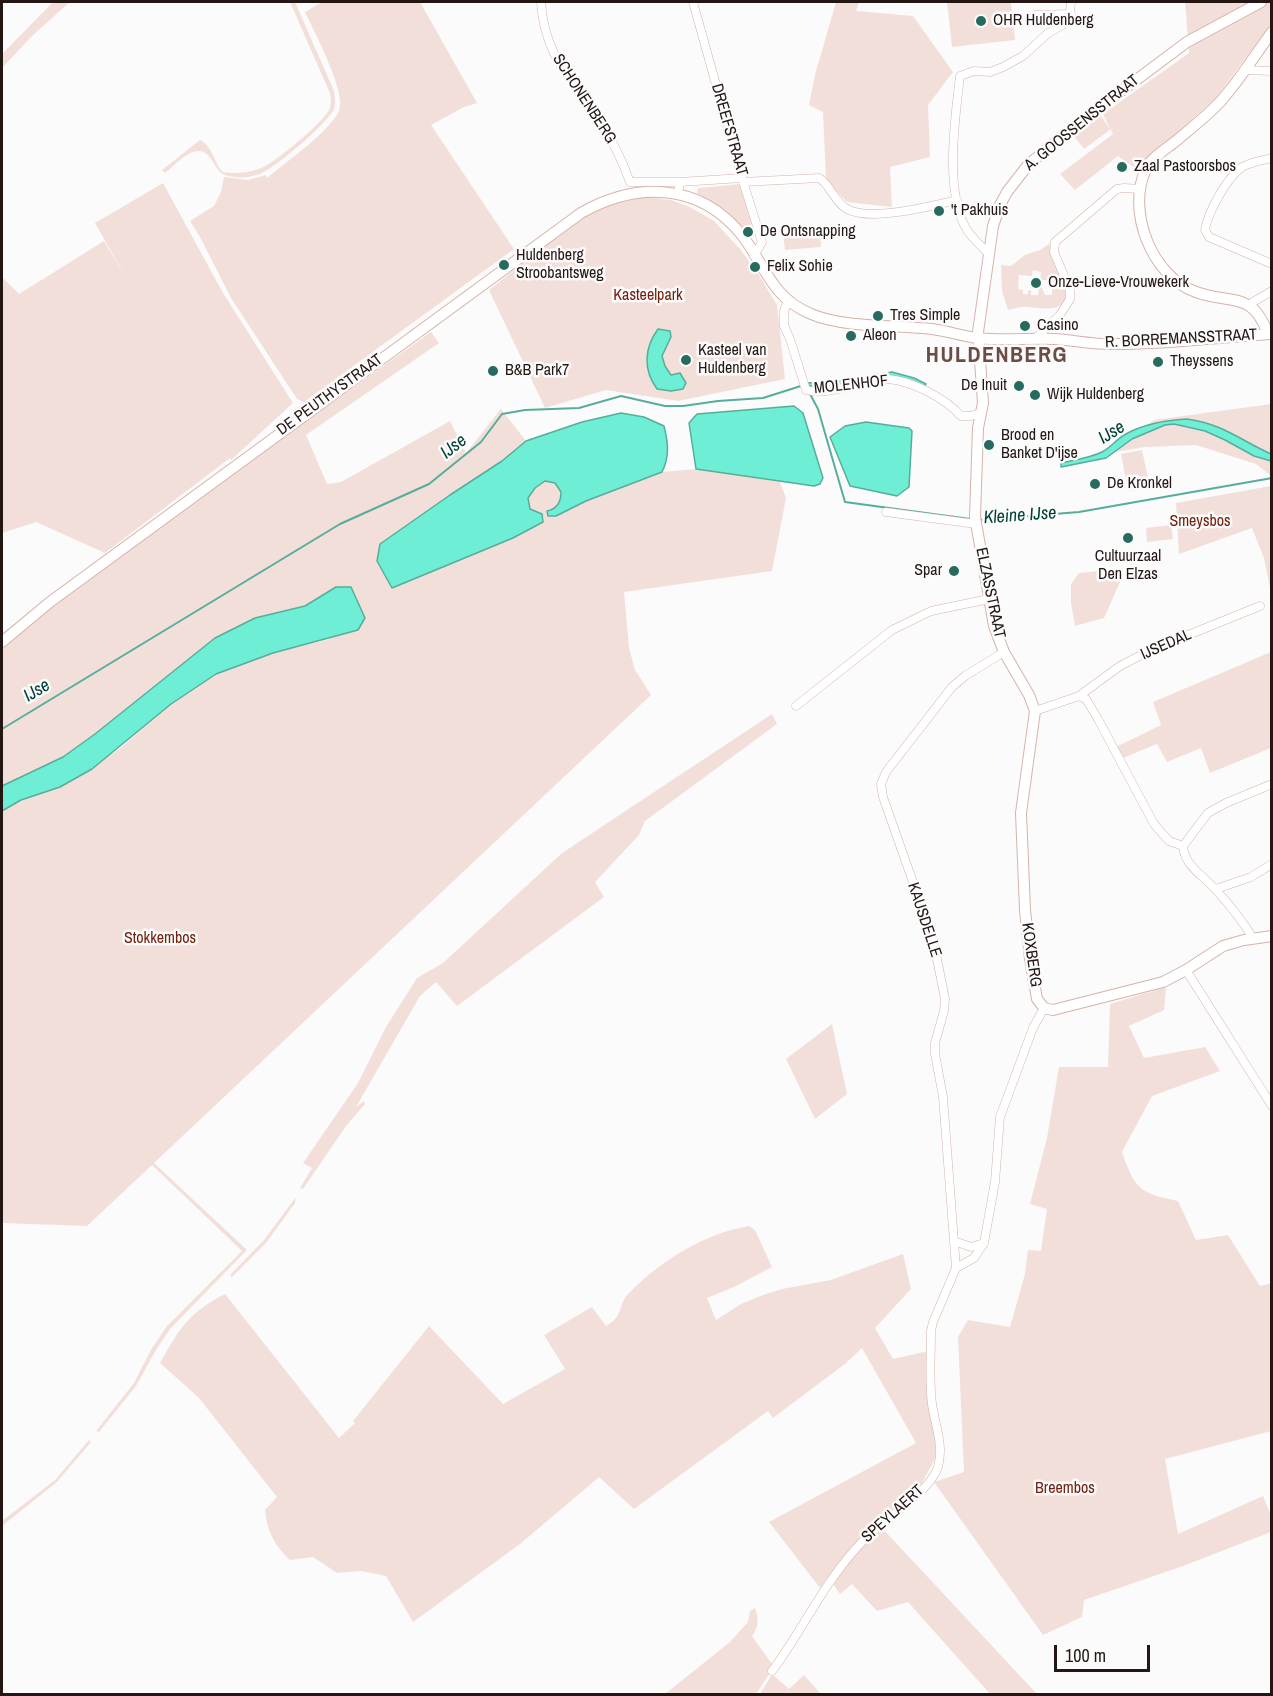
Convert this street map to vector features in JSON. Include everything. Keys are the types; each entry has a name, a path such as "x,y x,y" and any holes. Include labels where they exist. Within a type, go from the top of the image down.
{"street":[{"name":"SCHONENBERG","path":"541,2 546,37 557,62 605,129 619,154 630,182 680,182"},
{"name":"DREEFSTRAAT","path":"693,2 742,180 762,242 754,256"},
{"path":"989,255 968,232 957,200 953,130 960,76 974,71 990,72 1023,56 1040,39 1069,21 1071,2"},
{"name":"A. GOOSSENSSTRAAT","path":"980,413 983,403 978,338 993,226 1007,192 1028,165 1072,128 1187,42 1261,2"},
{"path":"1035,15 1071,15"},
{"path":"1266,334 1260,316 1251,305 1197,292 1172,279 1154,255 1146,238 1142,221 1141,189 1146,168 1220,102 1272,32"},
{"path":"1244,70 1272,71"},
{"path":"1272,158 1249,164 1237,171 1216,199 1205,230 1209,237 1272,264"},
{"path":"678,194 680,182 819,178 828,185 841,205 861,213 909,211 957,200"},
{"path":"1036,339 1060,315 1070,298 1070,290 1054,252 1055,242 1117,189 1141,189"},
{"name":"DE PEUTHYSTRAAT","path":"2,642 68,588 581,213 606,200 635,192 650,191 678,194 709,207 726,219 742,235 772,285 789,301 812,315 832,320 934,329 978,338"},
{"path":"1251,305 1272,291"},
{"name":"MOLENHOF","path":"789,301 784,311 784,326 808,391 877,380 898,381 921,389 953,407 961,416 980,413"},
{"name":"R. BORREMANSSTRAAT","path":"978,338 1055,339 1108,344 1266,334"},
{"name":"ELZASSTRAAT","path":"980,413 976,521 989,599 994,626 1004,652 1029,695"},
{"path":"886,512 976,521"},
{"path":"796,706 892,630 931,611 989,599"},
{"name":"IJSEDAL","path":"1035,711 1079,696 1120,666 1151,650 1260,606"},
{"name":"KAUSDELLE","path":"954,1241 943,1097 935,1054 935,1043 945,1004 943,986 933,939 883,797 881,784 886,772 952,687 965,676 1004,652"},
{"name":"KOXBERG","path":"1029,695 1035,711 1021,813 1021,849 1030,959 1037,999 1044,1008 1053,1010 1148,987 1175,977 1223,946 1253,938 1272,936"},
{"path":"1079,696 1086,699 1154,824 1169,841 1183,846"},
{"path":"1253,938 1216,889 1192,868 1184,855 1183,846 1208,813 1272,784"},
{"path":"1216,889 1251,877 1272,864"},
{"path":"1186,970 1272,1106"},
{"path":"954,1241 971,1247 984,1243 995,1182 1000,1117 1033,1028 1044,1008"},
{"name":"SPEYLAERT","path":"772,1671 792,1644 821,1594 862,1541 914,1496 937,1470 941,1443 932,1403 931,1330 936,1312 956,1268 954,1241"},
{"name":"SPEYLAERT","path":"956,1268 974,1258 984,1243"}],"green space":[{"path":"53,2 70,2 32,36 2,68 2,54"},
{"path":"290,2 295,2 334,91 335,107 330,116 290,154 258,175 239,177 225,175 218,170 207,154 199,151 186,156 165,173 162,170 200,140 210,150 223,172 250,172 280,156 310,131 329,110 331,98 329,91"},
{"path":"322,2 420,2 477,103 464,107 431,125 514,249 304,402 297,399 231,298 190,221 214,206 221,192 224,177 248,180 266,175 267,178 317,137 339,111 340,102 334,77 305,12"},
{"path":"836,2 859,2 856,11 913,16 953,72 928,105 930,157 890,167 892,207 847,202 826,181 823,112 809,105 815,75"},
{"name":"OHR Huldenberg","path":"947,2 1011,2 1015,40 952,47"},
{"path":"1185,2 1271,2 1271,24 1215,99 1136,169 1118,156 1075,190 1060,174 1113,134 1111,129 1084,149 1073,135 1101,116 1110,129 1103,114 1189,53"},
{"path":"163,183 223,293 293,403 231,460 230,458 105,553 36,522 2,533 2,277 19,294 104,241 126,278 95,223"},
{"path":"741,184 752,224 747,227 738,226 722,208 697,193 698,188"},
{"name":"Kasteelpark","path":"646,197 671,200 690,207 714,221 740,249 777,305 785,379 678,401 606,390 545,408 489,290 570,226 588,215 623,199"},
{"path":"820,230 821,247 785,250 783,233"},
{"path":"1049,244 1068,291 1067,301 1053,308 1023,307 1008,310 1002,291 1001,265 1011,266 1025,255","holes":["1033,270 1041,272 1040,280 1050,280 1052,283 1050,288 1052,295 1045,295 1042,288 1039,288 1038,295 1031,295 1031,291 1028,290 1028,294 1023,294 1023,290 1018,289 1019,275 1032,276"]},
{"name":"Stokkembos","path":"431,332 439,343 306,435 327,484 341,482 450,421 466,453 501,409 526,441 502,461 380,544 392,588 513,538 530,509 528,498 535,488 546,481 555,483 561,492 558,505 547,511 549,516 556,516 586,501 662,472 696,469 780,482 786,498 772,571 624,592 629,648 635,670 651,695 154,1163 247,1250 170,1329 136,1386 99,1432 96,1431 134,1383 152,1348 167,1326 242,1251 152,1165 87,1226 2,1223 2,811 21,800 60,787 118,750 171,704 216,674 273,653 330,639 356,600 351,587 336,587 305,606 255,619 215,638 63,757 2,786 2,649 37,618"},
{"path":"1271,404 1271,476 1256,464 1196,445 1145,447 1109,453 1154,420"},
{"path":"1142,450 1150,487 1128,491 1121,454"},
{"name":"Smeysbos","path":"1271,486 1271,593 1264,558 1252,528 1179,554 1176,503"},
{"path":"1171,525 1173,539 1147,542 1146,528"},
{"path":"1099,571 1120,582 1104,618 1075,626 1071,603 1071,584 1079,573"},
{"path":"1271,652 1271,748 1210,773 1201,748 1167,762 1157,744 1123,758 1116,747 1161,725 1153,702"},
{"path":"772,714 777,724 645,821 639,835 595,882 604,897 457,1006 436,982 420,996 356,1107 364,1101 365,1104 346,1126 303,1189 300,1188 312,1168 303,1163 358,1083 386,1027 417,978 443,963 562,853"},
{"name":"Breembos","path":"1166,987 1164,1010 1129,1026 1144,1058 1205,1047 1220,1071 1152,1096 1122,1152 1135,1182 1140,1187 1155,1195 1178,1201 1196,1240 1228,1235 1260,1286 1272,1283 1271,1431 1165,1459 1178,1534 1263,1496 1271,1516 1271,1532 1183,1566 1084,1600 1082,1617 1043,1635 934,1482 964,1472 958,1337 968,1320 1010,1327 1025,1274 1028,1250 1041,1251 1047,1209 1030,1204 1047,1138 1059,1067 1108,1067 1110,1004"},
{"path":"832,1024 847,1094 815,1119 786,1059"},
{"path":"296,1197 295,1203 266,1243 232,1277 230,1275 264,1240"},
{"path":"749,1226 755,1230 772,1267 707,1298 716,1320 741,1304 763,1295 831,1280 903,1254 911,1289 875,1328 893,1359 928,1351 927,1387 936,1444 935,1459 921,1485 859,1539 820,1588 769,1522 916,1443 862,1348 845,1364 773,1418 768,1411 634,1509 599,1477 520,1544 413,1622 386,1576 361,1571 337,1573 313,1557 290,1560 284,1554 272,1537 265,1510 277,1497 199,1398 160,1363 186,1322 202,1308 225,1294 339,1438 355,1423 353,1421 429,1326 503,1404 565,1369 544,1335 592,1307 606,1326 616,1318 625,1297 669,1259 715,1235"},
{"path":"89,1440 91,1442 57,1482 2,1526 2,1521 55,1480"},
{"path":"882,1528 1037,1694 990,1694 908,1602 877,1611 852,1584 840,1594 831,1581 847,1560"},
{"path":"755,1608 758,1622 752,1636 774,1667 756,1694 665,1694 730,1642 748,1622 750,1611"},
{"path":"772,1674 789,1689 804,1675 821,1694 760,1694"}],"shaded area":[{"path":"658,329 670,331 671,337 662,356 671,375 680,373 686,383 683,389 671,391 657,389 652,382 647,359 650,344"},
{"path":"892,372 926,384 923,388 873,379 832,386 806,386 804,383 834,382"},
{"path":"794,406 803,413 823,478 820,484 814,486 696,469 689,423 697,414"},
{"path":"621,413 644,417 664,426 668,449 662,472 586,501 556,516 548,516 547,511 558,505 561,492 555,483 545,481 535,488 528,498 530,509 542,514 543,522 513,538 392,588 377,561 380,544 502,461 526,441 582,422"},
{"path":"1187,419 1200,421 1231,433 1271,454 1271,461 1254,456 1205,431 1174,424 1165,425 1132,439 1106,458 1061,467 1061,463 1102,452 1124,435 1139,428"},
{"path":"866,422 909,428 912,431 909,487 897,496 850,486 830,437 845,426"},
{"path":"336,587 351,587 365,618 358,630 273,653 216,674 171,704 92,769 60,787 21,800 2,811 2,786 63,757 215,638 255,618 305,606"}],"waterway":[{"name":"IJse","path":"2,729 340,524 429,484 481,442 502,414 525,410 579,408 621,396 665,406 683,406 763,398 804,385"},
{"name":"Kleine IJse","path":"810,394 818,409 845,502 970,519"},
{"name":"Kleine IJse","path":"979,520 1079,512 1272,478"}],"place":[{"name":"OHR Huldenberg","path":"981,21"},
{"name":"Zaal Pastoorsbos","path":"1122,167"},
{"name":"'t Pakhuis","path":"939,211"},
{"name":"De Ontsnapping","path":"748,232"},
{"name":"Huldenberg Stroobantsweg","path":"504,265"},
{"name":"Felix Sohie","path":"755,267"},
{"name":"Onze-Lieve-Vrouwekerk","path":"1036,283"},
{"name":"Tres Simple","path":"878,316"},
{"name":"Casino","path":"1025,326"},
{"name":"Aleon","path":"851,336"},
{"name":"Kasteel van Huldenberg","path":"686,360"},
{"name":"Theyssens","path":"1158,362"},
{"name":"B&B Park7","path":"493,371"},
{"name":"De Inuit","path":"1019,386"},
{"name":"Wijk Huldenberg","path":"1035,395"},
{"name":"Brood en Banket D'ijse","path":"989,445"},
{"name":"De Kronkel","path":"1095,484"},
{"name":"Cultuurzaal Den Elzas","path":"1128,538"},
{"name":"Spar","path":"954,571"}],"district":[{"name":"HULDENBERG","path":"997,356"}]}
